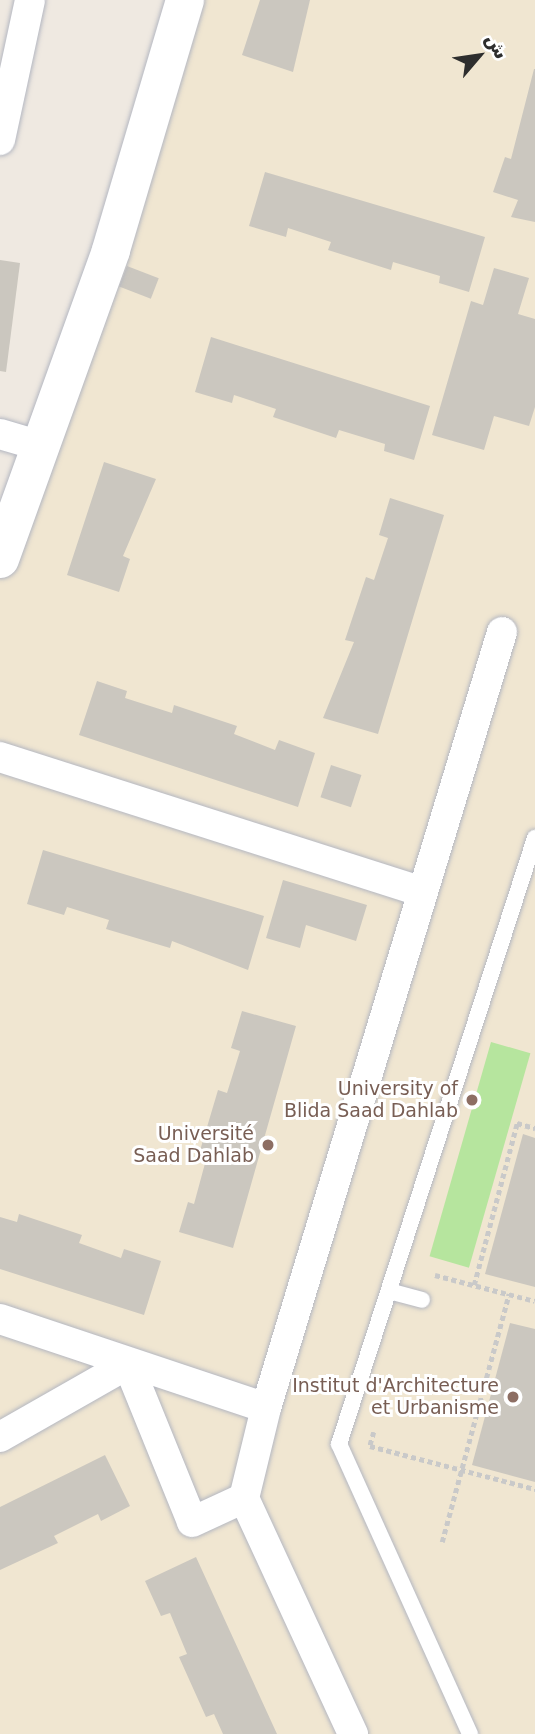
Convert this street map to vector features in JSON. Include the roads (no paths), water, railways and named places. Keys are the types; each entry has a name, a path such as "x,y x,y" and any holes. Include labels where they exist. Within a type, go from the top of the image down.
{"street":[{"path":"0,141 30,0"},
{"path":"0,559 111,250 186,0"},
{"path":"0,434 41,446"},
{"path":"353,1734 244,1497 266,1408 421,891 502,632"},
{"path":"0,757 421,891"},
{"path":"0,1319 266,1408"},
{"path":"0,1437 128,1364"},
{"path":"128,1364 191,1522 244,1497"}],"lane":[{"path":"470,1734 339,1444 535,838"},
{"path":"389,1292 417,1298"}],"place":[{"name":"University of Blida Saad Dahlab","path":"472,1100"},
{"name":"Université Saad Dahlab","path":"268,1145"},
{"name":"Institut d'Architecture et Urbanisme","path":"513,1397"}]}
